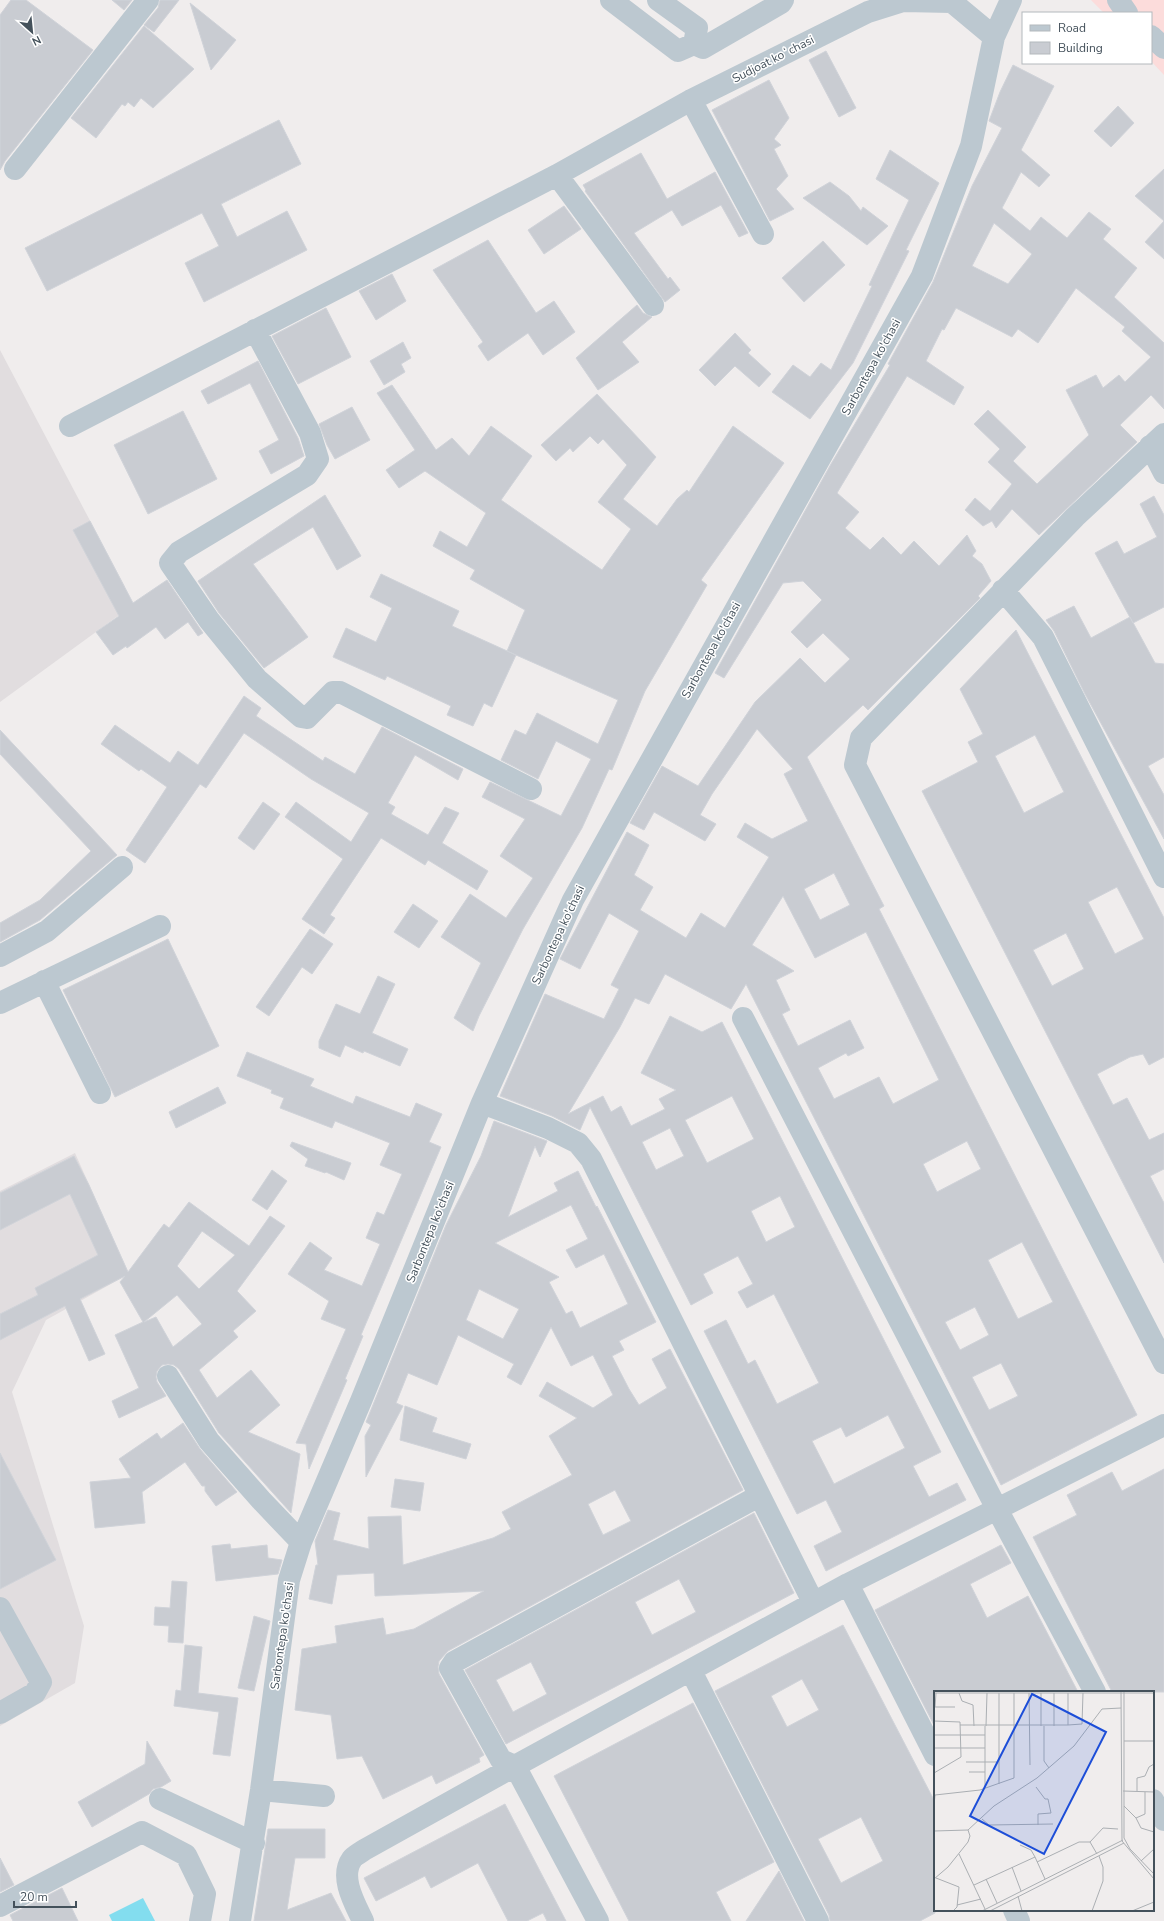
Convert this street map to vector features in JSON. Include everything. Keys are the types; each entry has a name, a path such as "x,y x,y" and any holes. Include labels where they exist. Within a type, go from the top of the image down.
{"street":[{"path":"16,169 148,0"},
{"path":"611,0 678,51 694,44 703,48 781,3 783,0"},
{"path":"658,0 697,28 694,44"},
{"name":"Sarbontepa ko'chasi","path":"240,1921 262,1790 288,1580 301,1542 361,1401 482,1103 573,900 922,276 971,146 994,37 1011,0"},
{"path":"1118,0 1126,12"},
{"name":"Sudjoat koʻchasi","path":"70,426 557,175 691,100 868,12 903,1 952,2 994,37"},
{"path":"691,100 763,234"},
{"path":"557,175 653,305"},
{"path":"255,330 310,433 318,459 307,475 179,552 170,563 209,620 257,679 302,717 307,718 333,692 340,692 531,789"},
{"path":"1157,440 1164,472"},
{"path":"1157,440 1075,517 861,738 855,765 1164,1363"},
{"path":"1003,590 1043,637 1162,867"},
{"path":"0,956 47,931 122,867"},
{"path":"0,1003 160,926"},
{"path":"44,981 100,1093"},
{"path":"743,1018 997,1509 1094,1691"},
{"path":"482,1103 548,1128 578,1143 591,1158 813,1602"},
{"path":"168,1376 209,1442 301,1542"},
{"path":"363,1921 354,1902 346,1876 352,1859 364,1850 515,1766 691,1672 813,1602 1164,1425"},
{"path":"598,1921 515,1766 501,1760 450,1668 454,1662 759,1496"},
{"path":"848,1584 934,1753"},
{"path":"0,1608 41,1682 35,1693 0,1713"},
{"path":"691,1672 818,1921"},
{"path":"262,1790 324,1796"},
{"path":"160,1799 254,1843"},
{"path":"1154,1802 1164,1820"},
{"path":"0,1906 142,1832 186,1855 205,1894 200,1921"},
{"path":"1014,1911 1019,1921"}],"shaded area":[{"path":"1091,0 1164,0 1164,75 1152,62 1152,12 1103,12"},
{"path":"0,350 125,587 117,592 126,610 0,702"},
{"path":"75,1153 129,1274 46,1320 12,1392 84,1626 75,1683 0,1726 0,1191"}],"water":[{"path":"143,1898 155,1921 112,1921 109,1915"}],"building":[{"path":"11,0 26,0 93,50 5,161 0,170 0,15"},
{"path":"112,0 132,0 124,10"},
{"path":"160,0 179,0 154,32 144,25 158,8"},
{"path":"190,3 236,40 211,70"},
{"path":"144,26 194,69 153,108 141,98 134,107 128,102 125,106 122,104 96,138 71,118"},
{"path":"826,51 856,108 839,117 809,60"},
{"path":"1013,65 1054,86 1021,150 1050,175 1039,187 1021,172 1002,208 1030,231 1041,217 1067,238 1089,212 1111,229 1103,239 1137,268 1114,297 1164,343 1164,409 1151,395 1120,425 1137,442 1039,535 1012,509 996,528 992,521 983,526 965,510 975,498 990,511 1012,484 988,462 1000,449 974,424 988,410 1026,447 1013,461 1037,484 1089,435 1066,390 1096,375 1103,388 1119,375 1125,382 1151,357 1122,331 1125,327 1076,288 1038,343 1018,329 1012,337 956,308 944,330 942,329 926,361 964,387 954,405 907,376 837,493 859,512 845,528 870,550 883,537 901,555 914,541 939,566 967,535 976,551 972,556 982,564 991,581 978,596 980,598 868,710 863,705 807,757 884,906 879,909 1137,1415 1001,1485 746,984 731,1009 665,974 649,1004 635,998 620,1027 568,1114 603,1096 611,1112 621,1106 631,1126 665,1109 659,1099 676,1090 641,1073 670,1016 702,1032 722,1022 941,1452 913,1466 929,1497 957,1483 966,1500 826,1571 814,1546 842,1532 826,1500 797,1514 704,1331 726,1320 748,1364 755,1360 777,1404 819,1383 774,1294 747,1308 738,1292 753,1284 738,1256 703,1274 713,1293 691,1305 590,1107 580,1130 552,1116 500,1096 545,994 604,1019 619,989 611,985 639,931 609,913 580,969 560,959 627,832 649,845 634,875 653,887 640,910 686,938 701,913 725,928 769,857 737,837 745,823 772,839 808,821 784,774 793,769 757,729 712,794 700,815 716,824 705,841 654,812 644,830 630,823 662,766 698,786 755,702 800,658 825,683 850,659 823,633 807,648 791,632 822,600 803,581 783,583 724,678 715,673 831,464 890,365 888,364 933,282 972,186 1002,128 989,121 1000,92","holes":["994,223 1032,254 1008,284 972,266","834,873 850,905 820,920 804,889","783,896 815,958 866,932 939,1080 893,1104 879,1077 834,1099 818,1068 846,1053 848,1056 864,1048 850,1020 798,1046 782,1014 790,1010 776,980 794,971 752,945","732,1096 754,1139 707,1163 685,1120","670,1128 684,1156 656,1170 642,1142","967,1141 981,1169 937,1192 923,1164","780,1196 795,1227 766,1242 751,1211","1022,1242 1053,1302 1018,1319 988,1260","975,1307 989,1335 960,1350 945,1322","1001,1363 1018,1396 989,1410 972,1377","888,1415 905,1448 834,1484 812,1441 841,1427 846,1437"]},
{"path":"769,80 789,118 774,139 781,145 774,149 788,176 776,189 794,209 770,221 712,110"},
{"path":"1118,106 1134,123 1111,147 1094,131"},
{"path":"279,120 301,164 221,204 237,237 287,211 307,250 204,302 185,263 219,246 202,213 47,291 25,248"},
{"path":"890,150 939,183 906,250 909,251 853,363 810,419 772,392 793,365 810,377 821,363 831,370 872,286 869,285 909,200 876,179"},
{"path":"641,153 667,199 715,172 748,233 739,237 721,205 682,226 672,210 634,233 668,279 670,277 680,290 665,302 585,191 586,190 583,185"},
{"path":"1164,169 1164,221 1135,196"},
{"path":"830,182 849,196 861,211 863,207 888,226 867,245 803,198"},
{"path":"564,206 581,229 544,254 528,230"},
{"path":"1164,221 1164,259 1145,242"},
{"path":"488,240 536,313 554,301 575,332 543,355 528,333 488,361 478,346 483,342 433,270"},
{"path":"823,241 845,265 804,302 782,278"},
{"path":"392,274 406,301 376,320 359,291"},
{"path":"637,305 643,313 652,317 622,342 639,362 598,390 576,358"},
{"path":"326,308 351,357 298,384 272,336"},
{"path":"735,333 751,350 748,353 771,374 759,387 735,366 715,386 699,370"},
{"path":"403,342 411,358 401,364 405,372 384,385 370,361"},
{"path":"258,361 298,438 304,456 271,474 259,451 279,440 250,383 208,404 201,391"},
{"path":"392,385 436,450 452,438 469,456 491,426 532,456 501,500 602,570 631,529 598,502 627,465 603,439 598,444 590,436 573,452 570,448 556,461 541,445 597,394 656,457 623,499 657,526 677,499 687,490 689,492 733,426 784,463 701,580 707,585 645,691 612,770 609,769 582,828 523,929 479,1016 473,1031 454,1018 481,963 441,937 470,894 506,918 533,878 500,856 525,819 482,797 490,782 561,816 591,759 556,741 538,779 501,760 515,730 526,735 537,713 598,744 618,700 507,651 525,610 470,579 475,570 433,546 440,531 467,547 486,513 425,471 399,488 386,470 415,450 377,393"},
{"path":"352,407 370,440 335,459 327,445 319,424"},
{"path":"183,411 217,479 148,514 114,445"},
{"path":"325,495 361,556 337,570 313,527 253,564 308,637 264,668 219,613 198,581"},
{"path":"1154,496 1164,515 1164,607 1133,623 1095,553 1117,541 1124,554 1157,537 1140,504"},
{"path":"90,521 133,603 167,580 203,633 198,636 188,622 165,639 156,627 127,648 126,646 113,655 96,632 119,616 73,530"},
{"path":"381,574 459,611 452,626 516,655 492,707 484,703 473,726 447,715 451,706 387,676 385,680 333,657 346,628 376,642 392,608 370,597"},
{"path":"1074,606 1091,638 1130,617 1155,663 1164,664 1164,757 1148,766 1164,795 1164,839 1085,694 1054,631 1046,620"},
{"path":"1016,630 1164,918 1164,1057 1149,1065 1143,1054 1130,1057 1097,1074 1113,1105 1127,1098 1149,1140 1164,1133 1164,1169 1150,1176 1164,1203 1164,1263 922,791 978,762 968,742 983,734 960,689","holes":["1035,735 1064,792 1024,813 995,756","1117,887 1144,939 1115,954 1088,902","1066,933 1084,969 1052,986 1033,950"]},
{"path":"244,696 261,708 256,716 323,761 325,757 355,774 382,727 463,769 458,780 415,755 388,803 395,807 391,814 428,835 445,807 459,813 442,843 488,871 477,890 428,860 425,865 381,838 330,915 335,918 324,934 302,919 343,859 285,817 296,802 351,842 369,813 311,779 244,733 206,788 200,784 145,863 126,850 167,787 141,769 139,771 101,744 115,725 170,763 178,751 198,765"},
{"path":"0,730 117,855 40,920 0,942 0,923 40,900 91,851 0,754"},
{"path":"263,802 280,814 254,850 238,838"},
{"path":"413,904 438,921 419,948 394,932"},
{"path":"310,929 333,944 312,974 302,967 269,1016 256,1007"},
{"path":"168,939 219,1046 115,1097 63,990"},
{"path":"378,976 395,984 372,1033 408,1049 400,1066 345,1045 340,1057 319,1048 319,1041 336,1004 360,1014"},
{"path":"247,1052 314,1079 310,1086 353,1104 356,1096 410,1117 416,1103 442,1114 429,1142 441,1147 361,1335 363,1336 345,1379 347,1380 309,1469 306,1444 296,1443 346,1329 321,1319 329,1301 288,1274 310,1242 332,1258 324,1270 362,1286 380,1244 366,1238 377,1212 384,1215 402,1174 380,1165 390,1143 335,1121 332,1128 280,1108 284,1098 271,1093 272,1090 237,1076"},
{"path":"218,1087 226,1103 176,1128 169,1112"},
{"path":"494,1121 547,1141 540,1157 535,1146 508,1217 558,1191 554,1183 578,1171 656,1322 619,1341 624,1350 612,1356 629,1389 639,1405 667,1388 652,1359 670,1349 743,1490 448,1651 439,1661 439,1674 484,1755 479,1758 480,1762 436,1784 432,1775 383,1799 362,1756 337,1759 331,1715 295,1710 302,1649 337,1643 335,1626 383,1618 386,1635 414,1629 484,1591 375,1596 374,1573 337,1575 332,1604 309,1599 316,1565 318,1565 315,1541 328,1510 340,1513 333,1540 369,1549 368,1517 401,1516 403,1565 493,1538 511,1529 502,1512 572,1475 549,1436 577,1418 539,1396 547,1382 593,1408 613,1395 593,1355 571,1366 551,1327 521,1385 507,1377 514,1364 458,1335 437,1385 408,1373 396,1403 403,1406 366,1477 365,1436 371,1425 366,1422 446,1225 481,1156","holes":["571,1205 588,1239 566,1250 576,1268 604,1254 628,1304 580,1328 572,1311 566,1314 549,1282 559,1277 495,1243","479,1289 519,1309 503,1339 466,1320","615,1490 631,1521 603,1535 588,1504"]},
{"path":"292,1142 351,1163 344,1180 326,1172 325,1173 305,1166 308,1159 290,1146"},
{"path":"74,1156 89,1185 128,1272 164,1224 169,1228 189,1202 249,1246 270,1216 285,1226 237,1291 256,1311 233,1331 238,1337 199,1370 217,1398 251,1370 280,1405 248,1432 300,1454 291,1513 219,1433 179,1369 174,1365 162,1365 157,1371 157,1382 166,1396 119,1418 112,1401 139,1388 115,1335 143,1322 120,1282 125,1276 80,1299 105,1354 89,1361 65,1306 0,1340 0,1314 38,1295 35,1288 98,1255 70,1194 0,1230 0,1193","holes":["202,1231 235,1255 199,1289 177,1266","177,1295 202,1324 173,1347 156,1317 144,1322"]},
{"path":"272,1170 287,1181 267,1210 252,1200"},
{"path":"405,1406 437,1418 432,1432 471,1444 466,1459 400,1440"},
{"path":"183,1423 200,1449 237,1492 216,1506 205,1491 205,1486 202,1486 185,1462 142,1492 145,1523 95,1528 90,1482 131,1478 119,1459 157,1433 161,1439"},
{"path":"0,1453 56,1560 0,1589"},
{"path":"1164,1469 1164,1692 1111,1691 1033,1537 1077,1515 1067,1495 1112,1472 1122,1491"},
{"path":"395,1479 424,1483 420,1511 391,1507"},
{"path":"754,1513 794,1593 506,1744 465,1670","holes":["679,1579 696,1612 652,1635 635,1602","531,1662 547,1694 513,1712 496,1680"]},
{"path":"230,1544 231,1549 267,1545 268,1558 282,1560 278,1574 216,1581 212,1546"},
{"path":"1001,1545 1011,1563 970,1584 987,1618 1028,1596 1077,1691 934,1691 934,1725 875,1610"},
{"path":"172,1581 187,1582 183,1643 168,1642 169,1626 154,1625 155,1607 170,1608"},
{"path":"254,1616 270,1621 254,1691 238,1688"},
{"path":"843,1625 934,1800 935,1913 920,1921 830,1921 829,1915 715,1691","holes":["802,1679 819,1710 787,1727 771,1696","861,1817 883,1861 841,1883 818,1839"]},
{"path":"185,1645 202,1647 198,1693 238,1698 230,1756 213,1754 219,1712 174,1706 176,1690 181,1691"},
{"path":"693,1703 774,1862 716,1892 731,1921 629,1921 554,1776"},
{"path":"147,1741 171,1781 161,1787 153,1789 149,1794 92,1827 78,1802 145,1764"},
{"path":"505,1804 566,1921 547,1921 543,1913 527,1921 508,1921 478,1863 431,1888 425,1876 376,1901 364,1878"},
{"path":"268,1829 325,1829 325,1858 295,1858 287,1910 331,1893 346,1921 254,1921"},
{"path":"0,1858 14,1885 0,1892"},
{"path":"779,1871 804,1921 746,1921"},
{"path":"62,1888 78,1921 13,1921 10,1915"}]}
